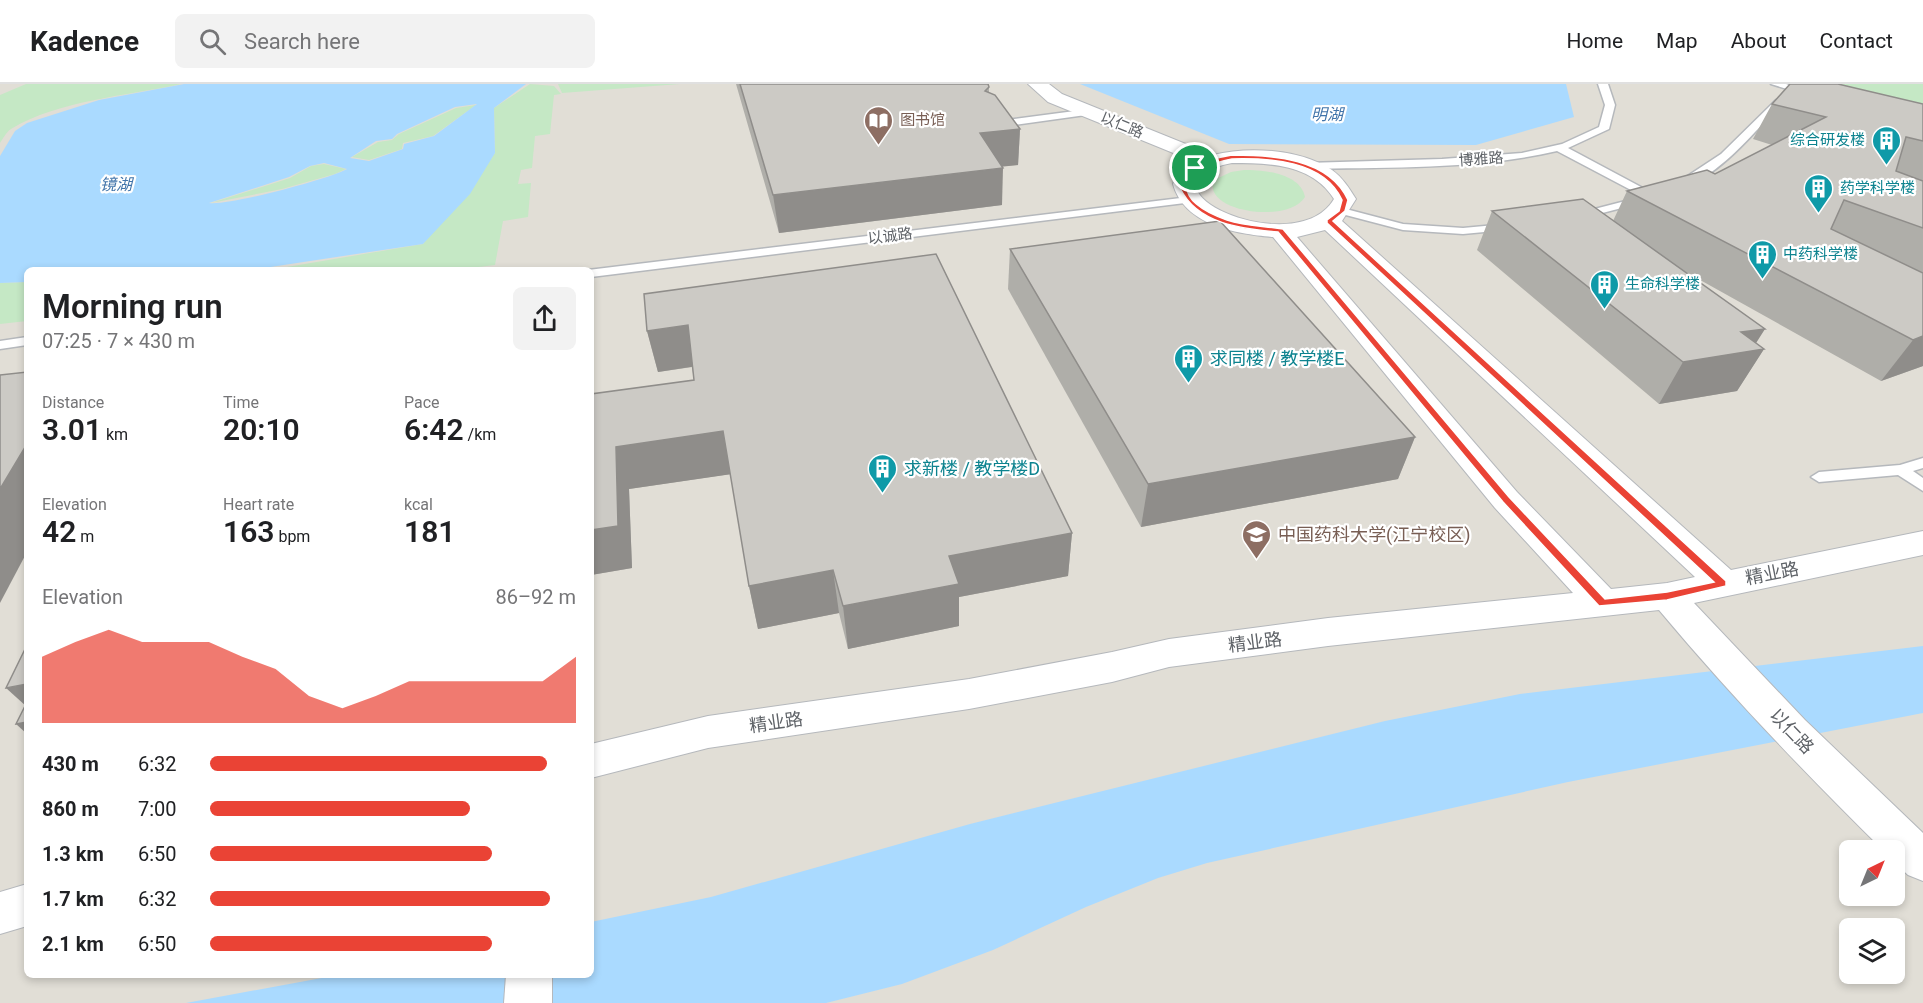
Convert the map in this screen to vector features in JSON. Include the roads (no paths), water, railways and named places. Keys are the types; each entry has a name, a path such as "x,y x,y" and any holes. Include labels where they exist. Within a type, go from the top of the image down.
{"street":[{"name":"以仁路","path":"1037,84 1055,98 1210,161"},
{"path":"1232,157 1282,160 1306,166 1326,176 1339,187 1345,200 1335,216 1308,228 1280,231 1225,222 1203,212 1189,200 1183,188 1185,177 1195,168 1210,161 1232,157"},
{"path":"1335,216 1723,583"},
{"path":"1280,231 1506,500 1603,603"},
{"name":"精业路","path":"594,759 708,732 969,694 1112,667 1169,653 1667,596 1923,543"},
{"name":"以仁路","path":"1667,596 1696,631 1842,784 1923,861"},
{"path":"0,912 24,906"},
{"path":"528,1003 529,978"}],"lane":[{"name":"博雅路","path":"1306,166 1465,161 1522,156 1559,148 1604,129 1610,105 1603,84"},
{"path":"1776,84 1825,97"},
{"path":"1570,218 1602,212 1652,196 1703,174 1735,148 1776,103 1798,108"},
{"path":"992,125 1090,112"},
{"path":"1559,148 1652,196"},
{"name":"以诚路","path":"594,273 1189,200"},
{"path":"1335,216 1403,227 1463,231 1522,226"},
{"path":"0,345 24,341"},
{"path":"1819,477 1901,470 1923,463"},
{"path":"1901,470 1923,486"}],"water":[{"name":"镜湖","path":"184,84 526,84 494,108 495,153 470,194 423,244 270,267 24,267 24,282 0,283 0,156 15,131 27,123 99,100","holes":["477,104 434,136 404,144 403,149 369,161 350,158 376,141 392,139 397,134 455,107","324,163 347,169 278,191 220,203 209,203 289,177 310,166"]},
{"name":"明湖","path":"1080,84 1566,84 1574,117 1476,145 1229,144"},
{"path":"1923,646 1923,713 1568,782 1207,863 1158,878 1086,907 993,950 902,984 826,1003 186,1003 322,978 594,978 594,921 711,897 970,824 1385,721 1520,694"}],"place":[{"name":"图书馆","path":"879,146"},
{"name":"综合研发楼","path":"1886,166"},
{"name":"药学科学楼","path":"1819,214"},
{"name":"中药科学楼","path":"1762,280"},
{"name":"生命科学楼","path":"1604,310"},
{"name":"求同楼 / 教学楼E","path":"1189,384"},
{"name":"求新楼 / 教学楼D","path":"883,494"},
{"name":"中国药科大学(江宁校区)","path":"1257,560"}]}
